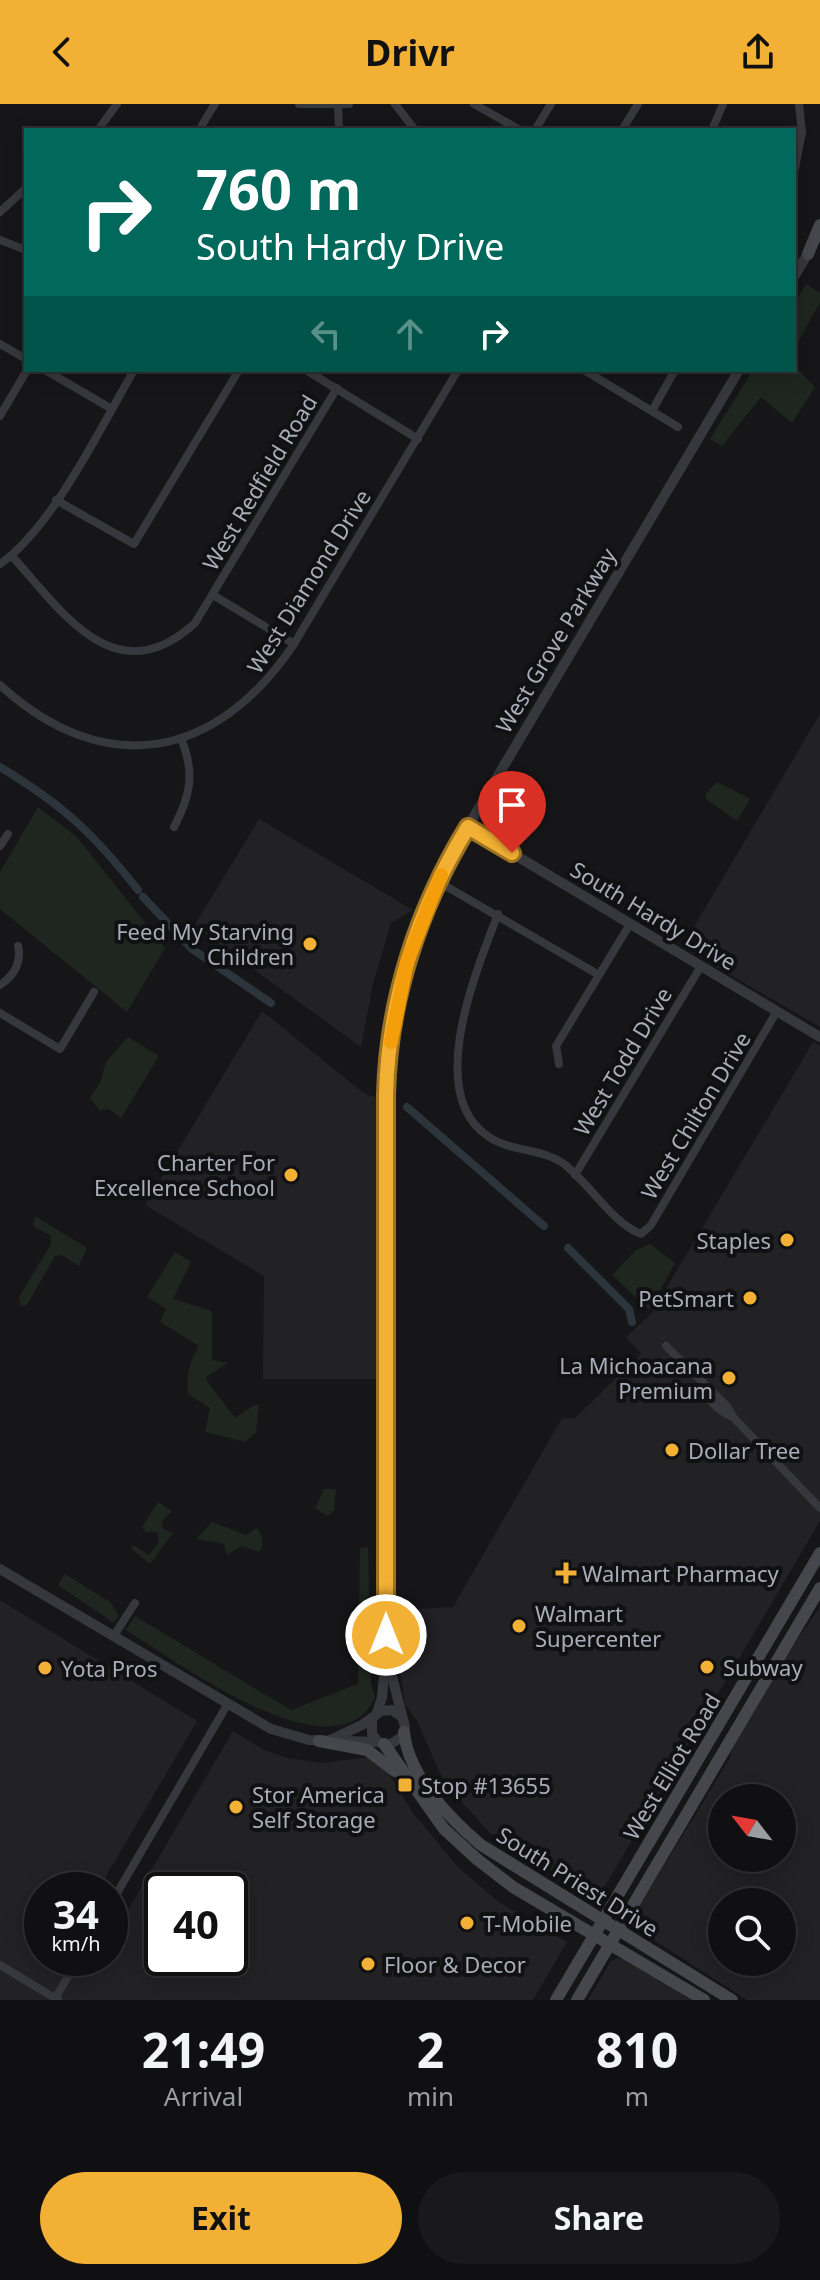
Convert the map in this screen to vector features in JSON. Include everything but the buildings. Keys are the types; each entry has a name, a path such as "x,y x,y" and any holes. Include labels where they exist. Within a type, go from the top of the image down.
{"main road":[{"path":"808,254 820,225"},
{"name":"West Elliot Road","path":"556,2000 820,1553"},
{"name":"West Elliot Road","path":"577,2000 820,1588"},
{"path":"735,1732 731,1720 749,1688 749,1674"},
{"path":"701,1790 700,1775 720,1740 718,1726"},
{"name":"South Priest Drive","path":"404,1732 411,1763 453,1818 498,1858 732,2000"},
{"path":"324,1740 375,1754 419,1794"},
{"name":"South Priest Drive","path":"381,1743 450,1835 499,1877 704,2000"},
{"path":"450,1835 459,1835 483,1855 498,1858"}],"street":[{"path":"99,128 117,104"},
{"path":"202,125 215,104"},
{"path":"299,104 349,104"},
{"path":"395,104 413,128"},
{"path":"474,104 516,128"},
{"path":"536,128 551,104"},
{"path":"623,128 638,104"},
{"path":"713,128 723,104"},
{"path":"796,163 802,132 799,104"},
{"path":"338,105 339,128"},
{"path":"0,212 24,190"},
{"path":"796,274 820,233"},
{"path":"0,240 24,249"},
{"path":"0,344 24,358"},
{"path":"0,416 26,372"},
{"path":"48,372 112,409"},
{"path":"0,564 12,556 56,500 133,372"},
{"path":"56,500 134,544 238,372"},
{"path":"309,372 418,439"},
{"name":"West Diamond Drive","path":"181,738 205,731 250,700 277,671 457,372"},
{"path":"587,372 678,427"},
{"path":"652,411 674,372"},
{"name":"West Grove Parkway","path":"374,1716 382,1697 386,1653 386,1089 402,979 437,881 738,372"},
{"name":"West Redfield Road","path":"12,556 87,637 108,647 131,651 178,639 195,623 213,595 337,388"},
{"path":"213,595 294,644"},
{"path":"0,685 20,704 60,728 91,740 141,745 181,738 190,760 190,792 174,827"},
{"name":"South Hardy Drive","path":"468,827 820,1037"},
{"path":"0,846 8,834"},
{"path":"437,881 599,975"},
{"path":"498,914 465,1014 456,1077 465,1113 476,1128 492,1139 554,1157 575,1175"},
{"path":"559,1064 556,1046 630,924"},
{"path":"0,985 14,971 20,956 18,946"},
{"name":"West Todd Drive","path":"575,1175 701,966"},
{"path":"0,1013 60,1049 94,992"},
{"name":"West Chilton Drive","path":"575,1175 641,1234 651,1225 777,1011"},
{"path":"666,1346 704,1387 720,1398 733,1417 820,1508"},
{"path":"0,1569 271,1729 324,1740 381,1743 399,1741 404,1732 401,1716 387,1710 324,1740"},
{"path":"113,1637 135,1603"},
{"name":"West Grove Parkway","path":"386,1653 401,1716"},
{"path":"128,1874 227,1705"},
{"path":"374,1716 370,1729 381,1743"},
{"path":"0,1965 56,1999 69,1976"}],"shaded area":[{"path":"806,284 820,293 820,302 796,346 796,301"},
{"path":"796,367 815,387 792,423 761,397 722,446 710,439 752,372 796,372"},
{"path":"820,714 820,1027 682,947"},
{"path":"717,782 750,799 737,821 706,799 706,793"},
{"path":"38,807 77,837 165,948 127,1012 0,909 0,872"},
{"path":"259,819 413,910 391,923 373,984 361,1047 194,926"},
{"path":"262,1011 365,1094 376,1097 376,1379 263,1379 264,1276 145,1205"},
{"path":"128,1037 159,1056 121,1118 109,1109 100,1111 90,1098 100,1083 106,1062"},
{"path":"813,1042 820,1046 820,1521 598,1898 491,1834 445,1784 417,1721 405,1704 400,1670 399,1610 453,1607 562,1418 575,1418 641,1354 626,1337 651,1314"},
{"path":"35,1216 87,1248 79,1266 62,1255 55,1256 27,1305 20,1306 19,1297 51,1244 50,1235 33,1226"},
{"path":"650,1244 675,1263 649,1310 612,1275 636,1250"},
{"path":"175,1252 191,1262 173,1299 212,1311 212,1360 228,1363 206,1377 207,1381 235,1418 259,1405 256,1432 245,1442 205,1432 210,1408 188,1394 187,1380 199,1346 160,1322 166,1309 147,1297"},
{"path":"324,1489 336,1489 334,1510 328,1516 315,1508"},
{"path":"158,1502 172,1511 163,1520 162,1528 173,1533 150,1564 131,1548 133,1545 149,1555 159,1542 157,1532 146,1532 142,1527"},
{"path":"212,1522 246,1535 257,1528 262,1540 259,1552 242,1546 227,1555 224,1544 196,1539"},
{"path":"368,1547 371,1684 375,1697 356,1720 327,1726 292,1721 216,1686 126,1630 135,1616 291,1710 358,1684 360,1548"},
{"path":"65,1574 110,1602 119,1616 114,1623 58,1585"},
{"path":"0,1600 197,1721 109,1872 24,1872 24,1976 128,1976 128,1910 144,1883 144,1976 248,1976 248,1872 150,1872 233,1731 264,1750 287,1758 323,1763 368,1757 386,1769 413,1813 458,1867 500,1903 567,1942 533,2000 0,2000"},
{"path":"820,1607 820,2000 747,2000 710,1976 796,1976 796,1888 708,1888 708,1975 634,1927 632,1918 708,1794 708,1872 796,1872 796,1784 714,1784 730,1758 732,1748 786,1656"},
{"path":"619,1958 691,2000 588,2000 611,1961"}],"waterway":[{"path":"0,767 76,821 138,890"},
{"path":"143,897 192,949 271,1003"},
{"path":"407,1107 544,1226"},
{"path":"568,1248 629,1309 632,1322"}],"slow traffic":[{"path":"391,1042 407,962 441,875"}],"place":[{"name":"Feed My Starving Children","path":"310,944"},
{"name":"Charter For Excellence School","path":"291,1175"},
{"name":"Staples","path":"787,1240"},
{"name":"PetSmart","path":"750,1298"},
{"name":"La Michoacana Premium","path":"729,1378"},
{"name":"Dollar Tree","path":"672,1450"},
{"name":"Walmart Pharmacy","path":"566,1573"},
{"name":"Walmart Supercenter","path":"519,1626"},
{"name":"Subway","path":"707,1667"},
{"name":"Yota Pros","path":"45,1668"},
{"name":"Stop #13655","path":"405,1785"},
{"name":"Stor America Self Storage","path":"236,1807"},
{"name":"T-Mobile","path":"467,1923"},
{"name":"Floor & Decor","path":"368,1964"}],"route":[{"path":"386,1635 386,1095 392,1033 402,979 418,927 437,881 468,827 512,853"}]}
